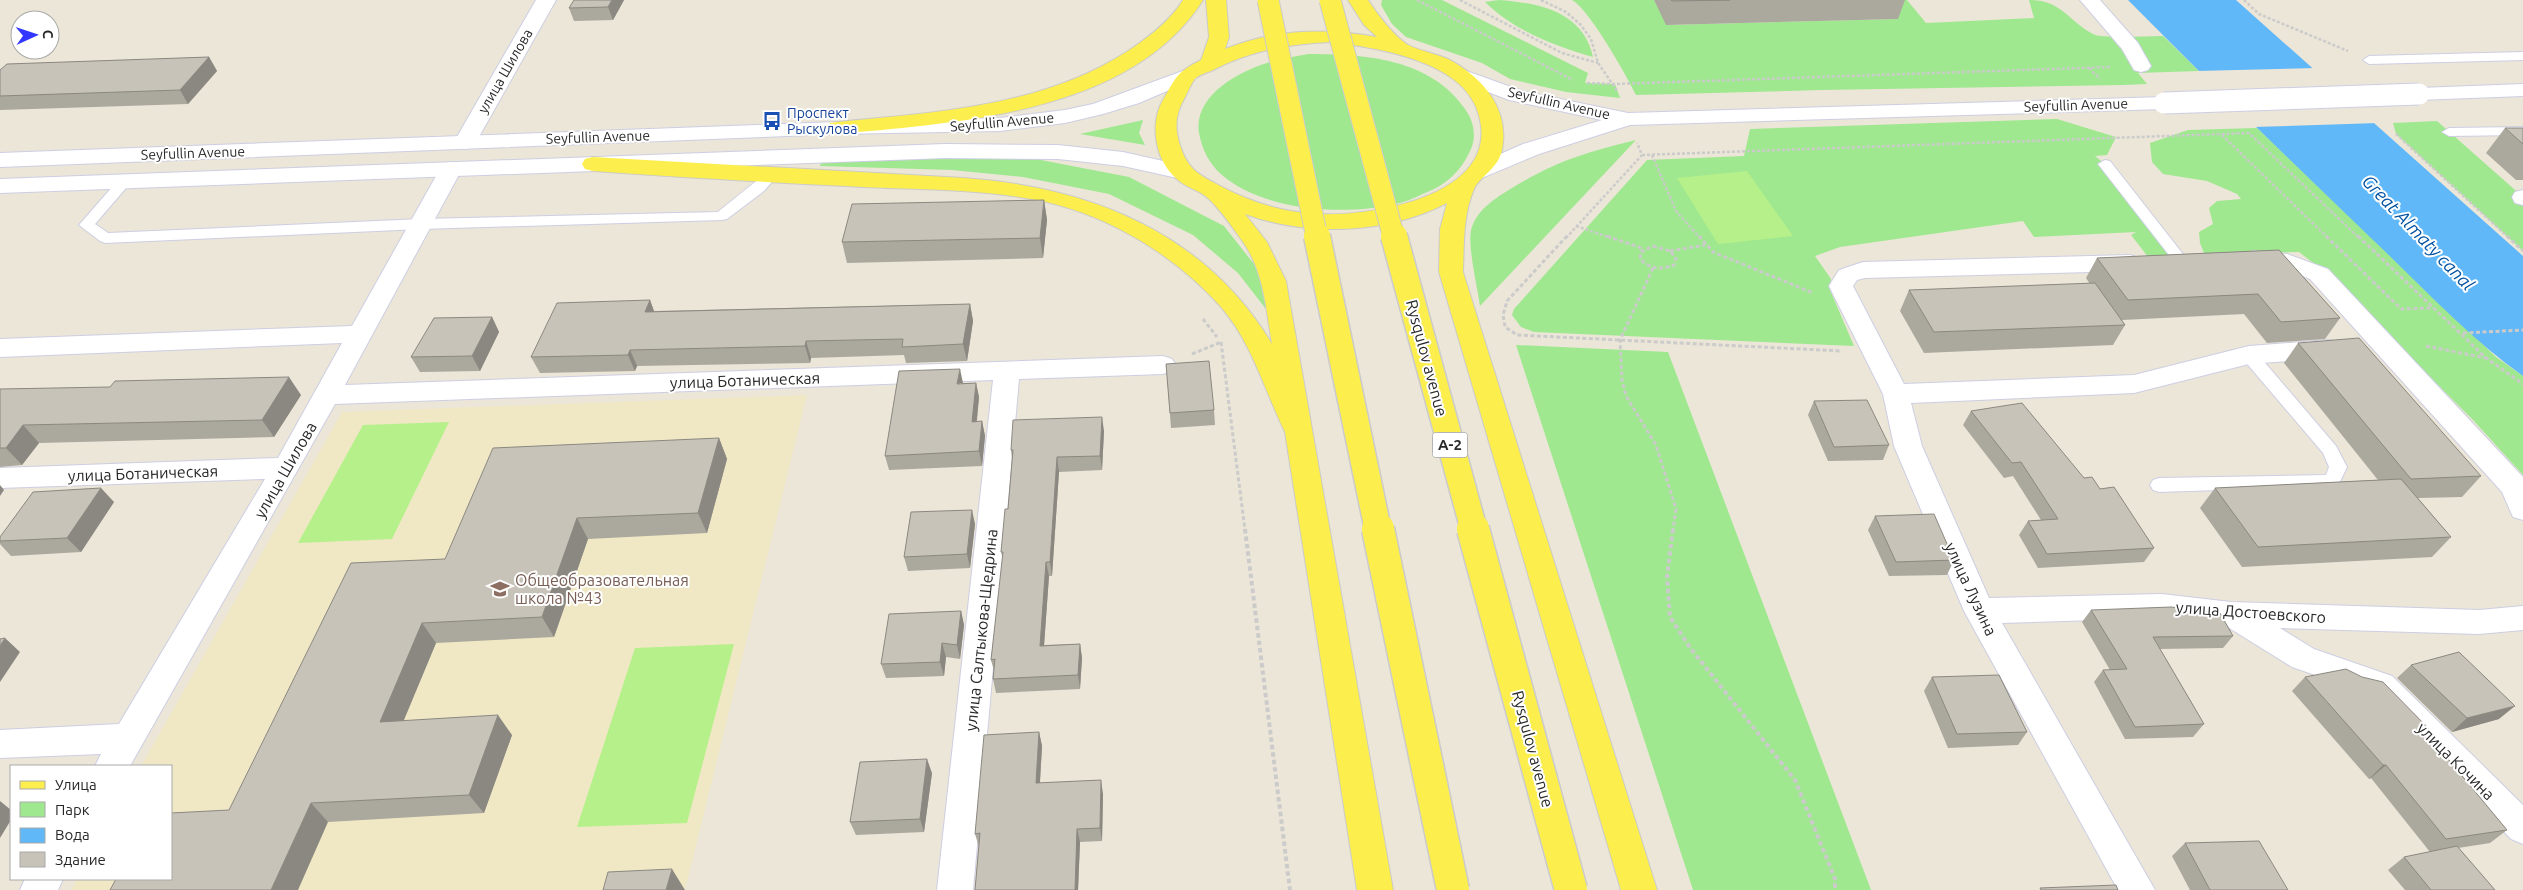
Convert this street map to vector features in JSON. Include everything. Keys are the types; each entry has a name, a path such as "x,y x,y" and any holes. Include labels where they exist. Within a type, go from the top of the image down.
{"main road":[{"path":"838,128 977,112 1035,101 1076,87 1112,71 1143,50 1170,29 1193,0"},
{"path":"1210,63 1219,36 1216,0"},
{"path":"1268,0 1453,890"},
{"name":"Rysqulov avenue","path":"1330,0 1571,890"},
{"path":"1358,0 1371,21 1401,47"},
{"path":"1470,180 1414,211 1359,222 1279,217 1220,197 1182,172 1165,137 1165,114 1188,75 1242,48 1286,38 1330,36 1368,39 1401,47 1434,59 1461,75 1482,98 1493,120 1491,151 1470,180 1452,229 1451,272 1639,890"},
{"path":"593,164 770,176 980,186 1055,197 1120,220 1183,259 1229,301 1260,344 1298,430"},
{"path":"1220,197 1255,242 1274,281 1375,890"}],"street":[{"name":"улица Шилова","path":"465,142 546,0"},
{"path":"2090,0 2131,47 2141,66"},
{"name":"Seyfullin Avenue","path":"0,160 838,128 964,126 1039,120 1095,110 1133,99 1188,75"},
{"name":"Seyfullin Avenue","path":"1461,75 1516,96 1632,128"},
{"name":"Seyfullin Avenue","path":"1470,180 1531,149 1632,128 2164,103 2523,90"},
{"name":"Seyfullin Avenue","path":"0,186 945,151 1058,152 1123,159 1182,172"},
{"name":"улица Шилова","path":"113,765 328,395 450,169"},
{"path":"2229,260 2277,258 2297,263 2319,274 2515,487 2523,509"},
{"path":"1848,287 1863,270 2191,261"},
{"name":"улица Лузина","path":"1848,287 1896,394 1908,446 1979,611 2137,890"},
{"path":"0,348 361,334"},
{"path":"1896,394 2134,384 2249,355 2386,345"},
{"name":"улица Ботаническая","path":"328,395 1163,365"},
{"name":"улица Салтыкова-Щедрина","path":"955,890 1007,370"},
{"name":"улица Ботаническая","path":"0,478 286,468"},
{"name":"улица Достоевского","path":"1979,611 2162,606 2231,614 2479,622 2523,618"},
{"name":"улица Кочина","path":"2231,614 2304,658 2380,685 2523,828"},
{"path":"0,744 128,738"}],"lane":[{"path":"2369,60 2523,56"},
{"path":"2449,132 2523,131"},
{"path":"2105,164 2191,261"},
{"path":"125,181 86,225 104,238 421,224 722,216 759,188 770,176"},
{"path":"2159,485 2332,481 2338,467 2330,450 2249,355"}],"path":[{"path":"1417,0 1579,82"},
{"path":"1460,0 1562,53 1598,63"},
{"path":"1541,0 1558,6 1573,16 1595,46 1598,63 1615,84"},
{"path":"2244,0 2259,14 2369,60"},
{"path":"1585,83 1615,84 2141,66"},
{"path":"2088,68 2098,79"},
{"path":"1632,128 1642,155"},
{"path":"2221,134 2401,309 2433,308"},
{"path":"1876,353 1517,335 1504,328 1503,315 1507,301 1642,155 2249,134 2433,308 2462,333 2486,358 2523,384"},
{"path":"2396,134 2523,250"},
{"path":"1652,155 1676,211 1713,252 1826,298 1848,287"},
{"path":"1576,226 1644,249 1654,246 1670,251 1706,245"},
{"path":"1644,249 1641,252 1640,259 1653,268 1665,268 1674,265 1676,258 1670,251"},
{"path":"1653,268 1620,340 1622,380 1626,396 1656,445 1676,509 1667,576 1670,618 1691,650 1795,780 1835,879 1835,890"},
{"path":"1197,311 1221,342 1290,890"},
{"path":"2462,333 2523,330"},
{"path":"2386,345 2409,344 2448,349 2486,358"}],"shaded area":[{"name":"Общеобразовательная школа №43","path":"807,395 685,890 71,890 76,880 172,880 172,765 142,765 342,412"}],"green space":[{"path":"1382,0 1442,0 1588,73 1585,83 1615,84 1620,98 1566,92 1510,79 1482,63 1406,37 1392,24 1381,5"},
{"path":"1499,0 1529,4 1557,12 1580,29 1588,41 1593,57 1564,48 1521,29 1485,2"},
{"path":"1572,0 1654,0 1667,25 1898,19 1885,0 1907,0 1926,23 2034,18 2029,0 2040,1 2057,7 2084,29 2098,36 2163,36 2199,71 2138,73 2147,84 1636,95 1597,29 1588,16"},
{"path":"1308,54 1351,55 1394,62 1415,69 1434,79 1451,92 1465,109 1472,124 1474,135 1472,146 1462,165 1452,177 1433,190 1400,203 1353,210 1306,208 1282,203 1239,187 1222,175 1207,156 1199,133 1199,120 1203,108 1210,97 1231,80 1255,67 1277,60"},
{"path":"2057,119 2116,137 2107,155 2095,156 2105,164 2181,261 2152,262 2131,235 2136,232 2034,237 2023,221 1840,247 1815,256 1831,279 1830,290 1854,346 1534,332 1521,327 1512,315 1514,309 1647,160 1744,156 1750,129"},
{"path":"1143,120 1139,133 1145,145 1080,134"},
{"path":"2437,121 2523,197 2523,251 2396,134 2393,123"},
{"path":"2257,128 2496,357 2523,376 2523,475 2473,420 2326,273 2299,252 2204,253 2200,243 2199,232 2213,224 2209,208 2217,201 2241,199 2237,194 2207,181 2163,174 2152,162 2150,143 2188,130"},
{"path":"1636,140 1480,306 1470,243 1472,227 1483,209 1512,188 1558,164 1587,153"},
{"path":"955,157 1036,159 1129,177 1224,226 1254,264 1268,294 1269,313 1238,273 1193,235 1109,194 1023,177 952,170 820,166 822,160"},
{"path":"1747,171 1793,236 1718,244 1677,178"},
{"path":"1516,345 1668,352 1871,890 1693,890"},
{"path":"449,422 392,539 298,543 363,425"},
{"path":"734,644 687,823 577,827 635,648"}],"water":[{"name":"Great Almaty canal","path":"2128,0 2236,0 2523,256 2523,376 2483,345 2445,310"}],"pier":[{"path":"2316,68 2378,123 2253,127 2196,71"}],"building":[{"path":"574,0 612,0 608,7 569,8"},
{"path":"1671,0 1730,0 1672,1"},
{"path":"209,57 180,90 0,96 0,70 7,64"},
{"path":"2505,128 2523,128 2523,144"},
{"path":"1044,200 1040,238 842,242 852,204"},
{"path":"2279,250 2340,318 2281,322 2258,294 2128,300 2097,258"},
{"path":"2095,283 2125,325 1934,332 1909,290"},
{"path":"650,300 645,312 970,304 963,344 902,347 903,339 806,341 805,346 630,350 628,355 531,357 557,303"},
{"path":"492,317 472,356 411,357 434,318"},
{"path":"2359,338 2481,476 2411,479 2298,343"},
{"path":"1209,361 1214,410 1170,413 1166,364"},
{"path":"960,369 957,384 976,383 972,422 982,421 979,451 885,456 899,371"},
{"path":"289,377 262,420 23,425 6,448 0,448 0,389 110,387 115,381"},
{"path":"1867,400 1889,445 1834,447 1814,401"},
{"path":"2022,403 2084,478 2092,477 2100,489 2114,487 2154,548 2047,554 2028,521 2058,519 2021,462 2012,463 1971,411"},
{"path":"1102,417 1100,456 1057,457 1050,562 1046,562 1040,646 1080,644 1078,675 993,679 995,659 991,660 1003,552 1001,552 1005,509 1008,509 1013,450 1011,450 1013,420"},
{"path":"719,438 698,513 577,518 542,617 422,623 380,722 498,715 469,795 311,803 271,890 110,890 115,880 172,880 172,813 229,810 351,563 445,559 493,448"},
{"path":"2401,479 2451,537 2258,547 2215,488"},
{"path":"101,488 67,538 0,541 0,537 33,492"},
{"path":"972,510 967,554 904,557 911,512"},
{"path":"1934,514 1954,560 1896,562 1875,516"},
{"path":"2171,607 2220,613 2233,636 2153,637 2204,724 2135,727 2103,670 2127,669 2091,610"},
{"path":"961,611 957,645 942,643 940,662 881,664 889,614"},
{"path":"5,638 0,646 0,639"},
{"path":"2459,652 2515,706 2467,718 2411,665"},
{"path":"2346,669 2362,677 2383,682 2429,729 2424,730 2507,830 2446,839 2386,765 2383,765 2305,677"},
{"path":"1999,675 2027,732 1957,734 1932,677"},
{"path":"1039,732 1036,783 1101,780 1100,828 1077,829 1075,890 975,890 980,833 975,834 984,735"},
{"path":"927,759 920,819 850,822 860,762"},
{"path":"2259,841 2288,890 2210,890 2185,843"},
{"path":"2457,846 2495,890 2431,890 2404,857"},
{"path":"672,869 666,890 603,890 608,872"},
{"path":"2116,885 2118,890 2041,890 2040,888"}],"place":[{"name":"Проспект Рыскулова","path":"772,121"},
{"name":"Общеобразовательная школа №43","path":"500,589"}]}
